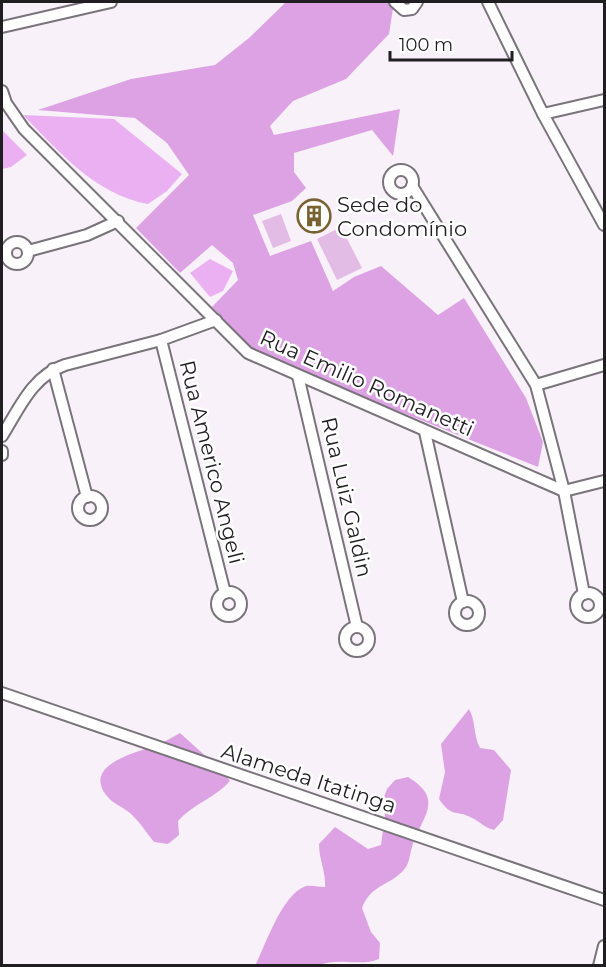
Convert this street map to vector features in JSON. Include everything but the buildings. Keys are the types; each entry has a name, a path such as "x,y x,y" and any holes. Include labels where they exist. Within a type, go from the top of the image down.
{"street":[{"path":"2,27 111,2"},
{"path":"394,2 404,10 412,9 417,2"},
{"path":"488,2 543,114 604,225"},
{"name":"Rua Emilio Romanetti","path":"2,91 6,103 24,129 248,353 425,432 564,490"},
{"path":"543,114 604,100"},
{"path":"412,186 536,385 564,490 584,594"},
{"path":"28,251 87,235 118,221"},
{"path":"2,436 35,384 53,369 161,340 216,320"},
{"name":"Rua Americo Angeli","path":"161,340 225,593"},
{"path":"536,385 604,365"},
{"path":"53,369 87,497"},
{"name":"Rua Luiz Galdin","path":"298,376 357,627"},
{"path":"425,432 463,602"},
{"path":"564,490 604,481"},
{"path":"584,594 591,594 602,602 599,610 593,616 582,616 576,606 578,599 584,594"},
{"name":"Alameda Itatinga","path":"2,693 604,900"},
{"path":"598,966 604,946"}],"shaded area":[{"path":"286,2 394,2 389,34 346,79 293,101 270,126 274,135 400,109 393,156 372,130 294,153 294,172 306,188 292,201 253,215 270,256 311,241 333,291 354,277 381,266 438,315 464,298 526,398 543,442 538,467 258,355 212,307 238,280 233,263 212,245 180,273 136,228 189,175 167,143 135,118 38,110 131,79 215,65 249,38"},
{"path":"23,115 114,119 182,174 167,191 148,204 129,199 111,191 79,170"},
{"path":"2,130 27,155 11,167 2,169"},
{"path":"281,214 291,241 273,248 262,221"},
{"path":"341,227 362,268 337,280 317,239"},
{"path":"210,259 233,271 223,291 210,297 190,273"},
{"path":"469,709 480,748 494,750 511,770 503,820 494,830 467,815 451,811 439,799 445,772 441,744"},
{"path":"180,733 230,781 178,821 179,835 168,844 154,842 133,816 107,796 101,785 101,776 114,762"},
{"path":"408,777 426,793 428,809 425,818 416,836 405,869 374,890 362,908 371,932 380,943 379,959 320,965 255,966 289,899 306,886 325,887 319,844 335,827 368,849 381,845 385,815 382,802 387,789 395,780"}],"place":[{"name":"Sede do Condomínio","path":"314,216"}]}
